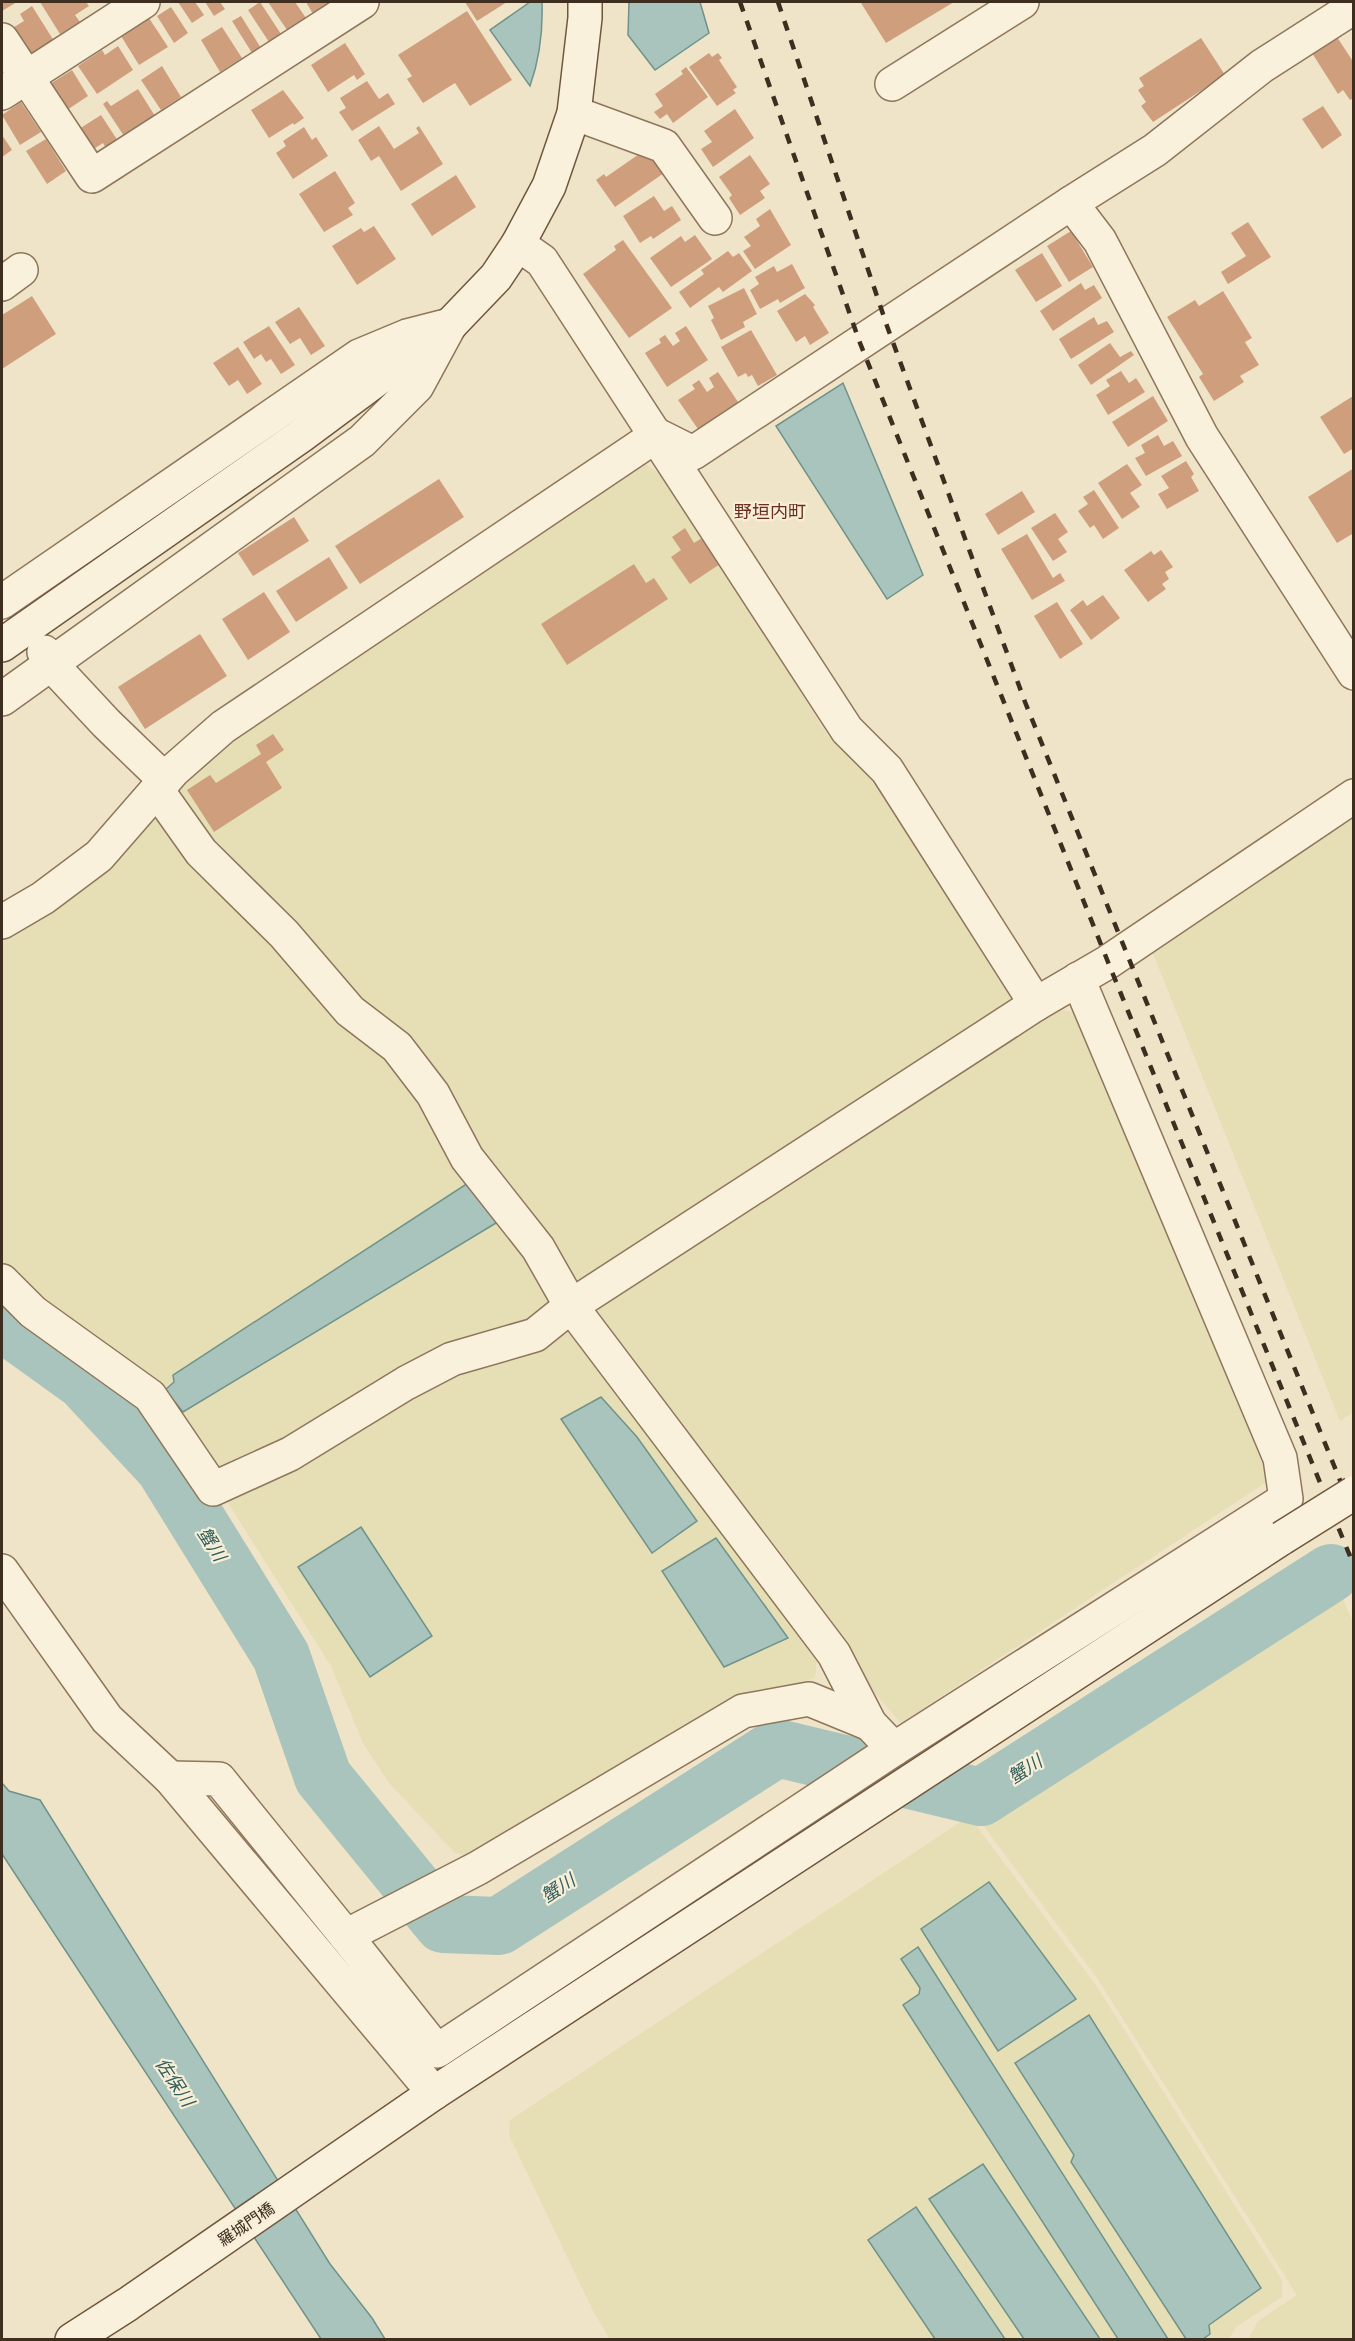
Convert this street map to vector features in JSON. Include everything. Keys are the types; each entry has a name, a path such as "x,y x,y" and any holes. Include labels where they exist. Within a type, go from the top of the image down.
{"street":[{"path":"14,85 143,2"},
{"path":"2,40 14,85 92,176 362,2"},
{"path":"2,645 302,435 450,326 496,277 518,244 549,186 574,113 585,2"},
{"path":"892,84 1022,2"},
{"path":"657,435 693,453 1155,150 1262,66 1353,7"},
{"path":"574,113 664,147 715,218"},
{"path":"1071,203 1100,241 1202,437 1353,673"},
{"path":"518,244 542,261 847,730 887,770 1036,1004"},
{"path":"6,597 359,356 407,336 450,326"},
{"path":"2,699 47,658 362,441 417,386 450,326"},
{"path":"2,922 43,898 99,856 174,770 223,727 657,435"},
{"path":"47,658 161,785 201,852 284,934 350,1011 398,1047 433,1094 467,1158 538,1248 571,1306 834,1654 870,1724 894,1749"},
{"path":"2,1281 33,1312 150,1396 213,1489 290,1454 406,1383 452,1359 534,1335 571,1306 1036,1004 1108,962 1353,796"},
{"path":"170,1778 219,1779 437,2051 894,1749 1286,1499 1280,1458 1078,979"},
{"name":"羅城門橋","path":"72,2340 364,2143 434,2093 1353,1492"},
{"path":"2,1571 107,1719 170,1778 434,2093"},
{"path":"346,1936 478,1868 743,1711 808,1699 870,1724"}],"shaded area":[{"path":"641,461 671,481 827,735 870,773 1022,1002 575,1295 544,1246 172,799 179,781 256,717"},
{"path":"1353,815 1354,1412 1340,1421 1152,951"},
{"path":"163,816 408,1073 559,1309 215,1478 2,1265 2,931 146,820"},
{"path":"1058,1009 1088,1015 1271,1479 901,1723 864,1681 712,1463 603,1335 591,1304"},
{"path":"571,1321 818,1649 815,1678 708,1713 465,1855 455,1853 389,1783 363,1743 331,1666 225,1498 444,1375"},
{"path":"1338,1587 1354,1625 1353,2339 1248,2339 1258,2321 1297,2295 1097,1978 979,1820"},
{"path":"962,1821 975,1824 1096,1985 1282,2280 1282,2297 1236,2327 1229,2339 610,2339 594,2313 509,2135 510,2120"}],"water":[{"path":"530,2 542,2 542,13 538,55 530,86 490,30"},
{"path":"629,2 700,2 709,33 655,70 628,35"},
{"path":"843,383 923,575 887,599 776,426"},
{"path":"468,1183 501,1220 183,1412 165,1390 174,1382 173,1375"},
{"path":"601,1397 637,1437 697,1521 652,1553 561,1419"},
{"path":"361,1527 432,1636 370,1677 298,1567"},
{"path":"716,1538 788,1638 724,1667 662,1571"},
{"name":"佐保川","path":"2,1783 9,1791 40,1800 330,2264 372,2318 385,2339 321,2339 2,1854"},
{"path":"989,1882 1076,1999 998,2051 921,1929"},
{"path":"918,1947 1168,2339 1118,2339 903,2005 919,1994 920,1988 901,1959"},
{"path":"1089,2015 1261,2288 1209,2325 1210,2334 1203,2339 1186,2339 1071,2162 1074,2155 1015,2063"},
{"path":"983,2164 1100,2339 1024,2339 929,2199"},
{"path":"916,2207 1005,2339 935,2339 868,2240"}],"building":[{"path":"2,2 17,2 2,11"},
{"path":"40,2 86,2 89,6 75,15 80,22 60,34"},
{"path":"178,2 195,2 204,15 192,23"},
{"path":"205,2 220,2 225,9 214,16"},
{"path":"260,2 281,34 269,42 248,10"},
{"path":"268,2 295,2 306,18 287,30"},
{"path":"306,2 332,2 313,14"},
{"path":"465,2 507,2 477,21"},
{"path":"954,2 886,43 861,3"},
{"path":"32,6 54,41 32,55 14,27 24,21 20,14"},
{"path":"171,7 188,33 174,43 157,16"},
{"path":"467,11 512,80 470,106 455,83 423,103 407,79 412,76 398,55"},
{"path":"241,16 261,48 252,53 232,21"},
{"path":"149,18 168,47 139,65 121,36"},
{"path":"222,27 242,58 220,72 201,40"},
{"path":"1337,37 1354,63 1354,98 1350,100 1343,90 1338,94 1312,53"},
{"path":"1201,38 1225,75 1153,122 1141,106 1146,102 1138,90 1144,86 1139,78"},
{"path":"345,43 365,74 357,80 354,75 328,92 311,65"},
{"path":"118,46 133,70 97,94 78,66 102,50 105,55"},
{"path":"709,53 712,57 718,53 722,58 719,60 737,87 733,90 736,93 717,106 689,67"},
{"path":"162,66 181,97 161,110 141,80"},
{"path":"686,67 708,97 673,123 667,114 660,119 654,112 663,106 655,94 683,74 681,71"},
{"path":"72,70 88,96 67,110 50,84"},
{"path":"367,81 379,99 388,93 395,104 352,131 339,112 346,108 340,98"},
{"path":"138,89 155,116 124,136 103,104 107,101 111,106"},
{"path":"283,90 304,118 269,138 251,110"},
{"path":"21,102 41,132 20,145 2,115"},
{"path":"1323,106 1342,135 1322,149 1302,119"},
{"path":"735,109 754,138 713,167 701,149 712,142 704,131"},
{"path":"101,115 118,141 106,148 103,143 92,150 79,129"},
{"path":"379,126 394,149 419,133 416,128 419,126 443,164 401,191 379,156 371,161 358,140"},
{"path":"304,127 312,140 316,137 328,156 293,179 276,153 286,146 283,141"},
{"path":"2,135 12,150 2,157"},
{"path":"46,139 66,171 47,184 26,151"},
{"path":"642,152 646,158 652,154 664,173 615,207 596,180 604,174 606,177"},
{"path":"750,155 770,184 760,191 765,198 740,215 729,198 732,195 719,177"},
{"path":"335,171 355,203 348,208 353,215 324,232 299,194"},
{"path":"456,175 476,207 432,236 411,204"},
{"path":"654,196 664,211 672,206 681,220 653,239 651,236 640,243 623,216"},
{"path":"770,209 791,245 755,269 743,251 751,246 744,237 760,226 756,219"},
{"path":"1248,222 1271,257 1228,284 1221,272 1246,256 1231,233"},
{"path":"374,226 396,259 357,285 332,246 361,228 364,232"},
{"path":"1071,231 1093,267 1069,282 1047,246"},
{"path":"695,235 712,259 671,287 650,258 681,236 685,242"},
{"path":"623,240 672,308 629,338 583,274 616,250 614,246"},
{"path":"728,251 733,257 739,253 752,271 723,292 719,287 690,308 679,292 704,274 701,270"},
{"path":"1042,253 1062,286 1036,302 1015,270"},
{"path":"792,264 805,288 780,303 778,299 760,309 750,290 759,284 755,277 774,266 777,272"},
{"path":"1081,283 1085,290 1094,285 1102,298 1053,331 1040,311"},
{"path":"744,288 757,314 743,322 745,327 721,340 711,320 714,318 708,306"},
{"path":"1223,291 1252,338 1245,342 1259,365 1240,376 1244,382 1214,401 1199,377 1203,374 1167,317 1195,300 1199,306"},
{"path":"805,294 815,305 813,307 829,333 810,345 805,336 796,342 777,311"},
{"path":"32,296 56,334 2,369 2,315"},
{"path":"299,307 325,346 311,355 300,338 290,344 275,322"},
{"path":"1094,317 1098,325 1107,321 1114,332 1071,359 1059,339"},
{"path":"269,326 295,365 281,374 271,359 266,362 261,354 254,359 243,342"},
{"path":"686,326 708,360 667,387 645,353 661,343 659,339 665,335 673,346 680,341 675,333"},
{"path":"751,330 777,375 758,386 752,375 748,377 746,373 738,377 721,347"},
{"path":"1110,343 1120,357 1131,351 1134,355 1091,385 1078,365"},
{"path":"238,347 262,384 247,394 238,380 229,386 213,363"},
{"path":"1121,371 1129,383 1136,378 1145,392 1108,415 1096,395 1110,386 1106,380"},
{"path":"718,372 740,405 700,432 678,400 695,389 692,385 699,380 707,392 714,387 709,378"},
{"path":"1153,396 1168,421 1128,447 1112,422"},
{"path":"1353,396 1354,448 1344,454 1320,417"},
{"path":"1158,435 1164,446 1173,441 1182,456 1146,476 1135,458 1145,453 1141,445"},
{"path":"1186,461 1194,474 1191,477 1199,491 1167,509 1158,494 1169,488 1161,476"},
{"path":"1127,464 1142,485 1130,493 1140,507 1122,519 1098,483"},
{"path":"1354,468 1354,533 1337,543 1308,497"},
{"path":"439,479 464,517 360,584 335,546"},
{"path":"1094,490 1119,528 1103,539 1094,525 1090,528 1078,511 1088,504 1083,497"},
{"path":"1022,491 1035,512 998,535 985,514"},
{"path":"1055,513 1068,532 1058,539 1067,552 1053,561 1031,528"},
{"path":"294,517 309,541 253,576 238,553"},
{"path":"685,528 694,543 702,538 720,564 690,584 671,557 681,550 672,537"},
{"path":"1027,534 1053,578 1060,573 1065,581 1032,600 1001,549"},
{"path":"1161,550 1173,567 1165,572 1169,579 1162,584 1166,589 1148,602 1124,570 1151,551 1154,555"},
{"path":"329,557 348,588 296,622 276,591"},
{"path":"634,564 646,583 654,578 668,599 567,665 541,624"},
{"path":"264,592 290,632 248,660 222,619"},
{"path":"1103,595 1120,618 1091,640 1070,610 1083,600 1087,606"},
{"path":"1057,602 1083,644 1060,659 1034,616"},
{"path":"200,634 227,676 145,729 118,687"},
{"path":"273,734 284,750 266,762 282,788 214,832 187,790 210,775 216,783 261,754 256,745"}],"waterway":[{"name":"蟹川","path":"2,1322 84,1381 164,1467 281,1656 323,1777 443,1924 499,1926 777,1748 981,1797 1331,1573"}],"railway":[{"path":"740,2 860,343 1108,962 1354,1566"},
{"path":"778,2 887,326 1025,702 1354,1515"}],"district":[{"name":"野垣内町","path":"770,511"}]}
